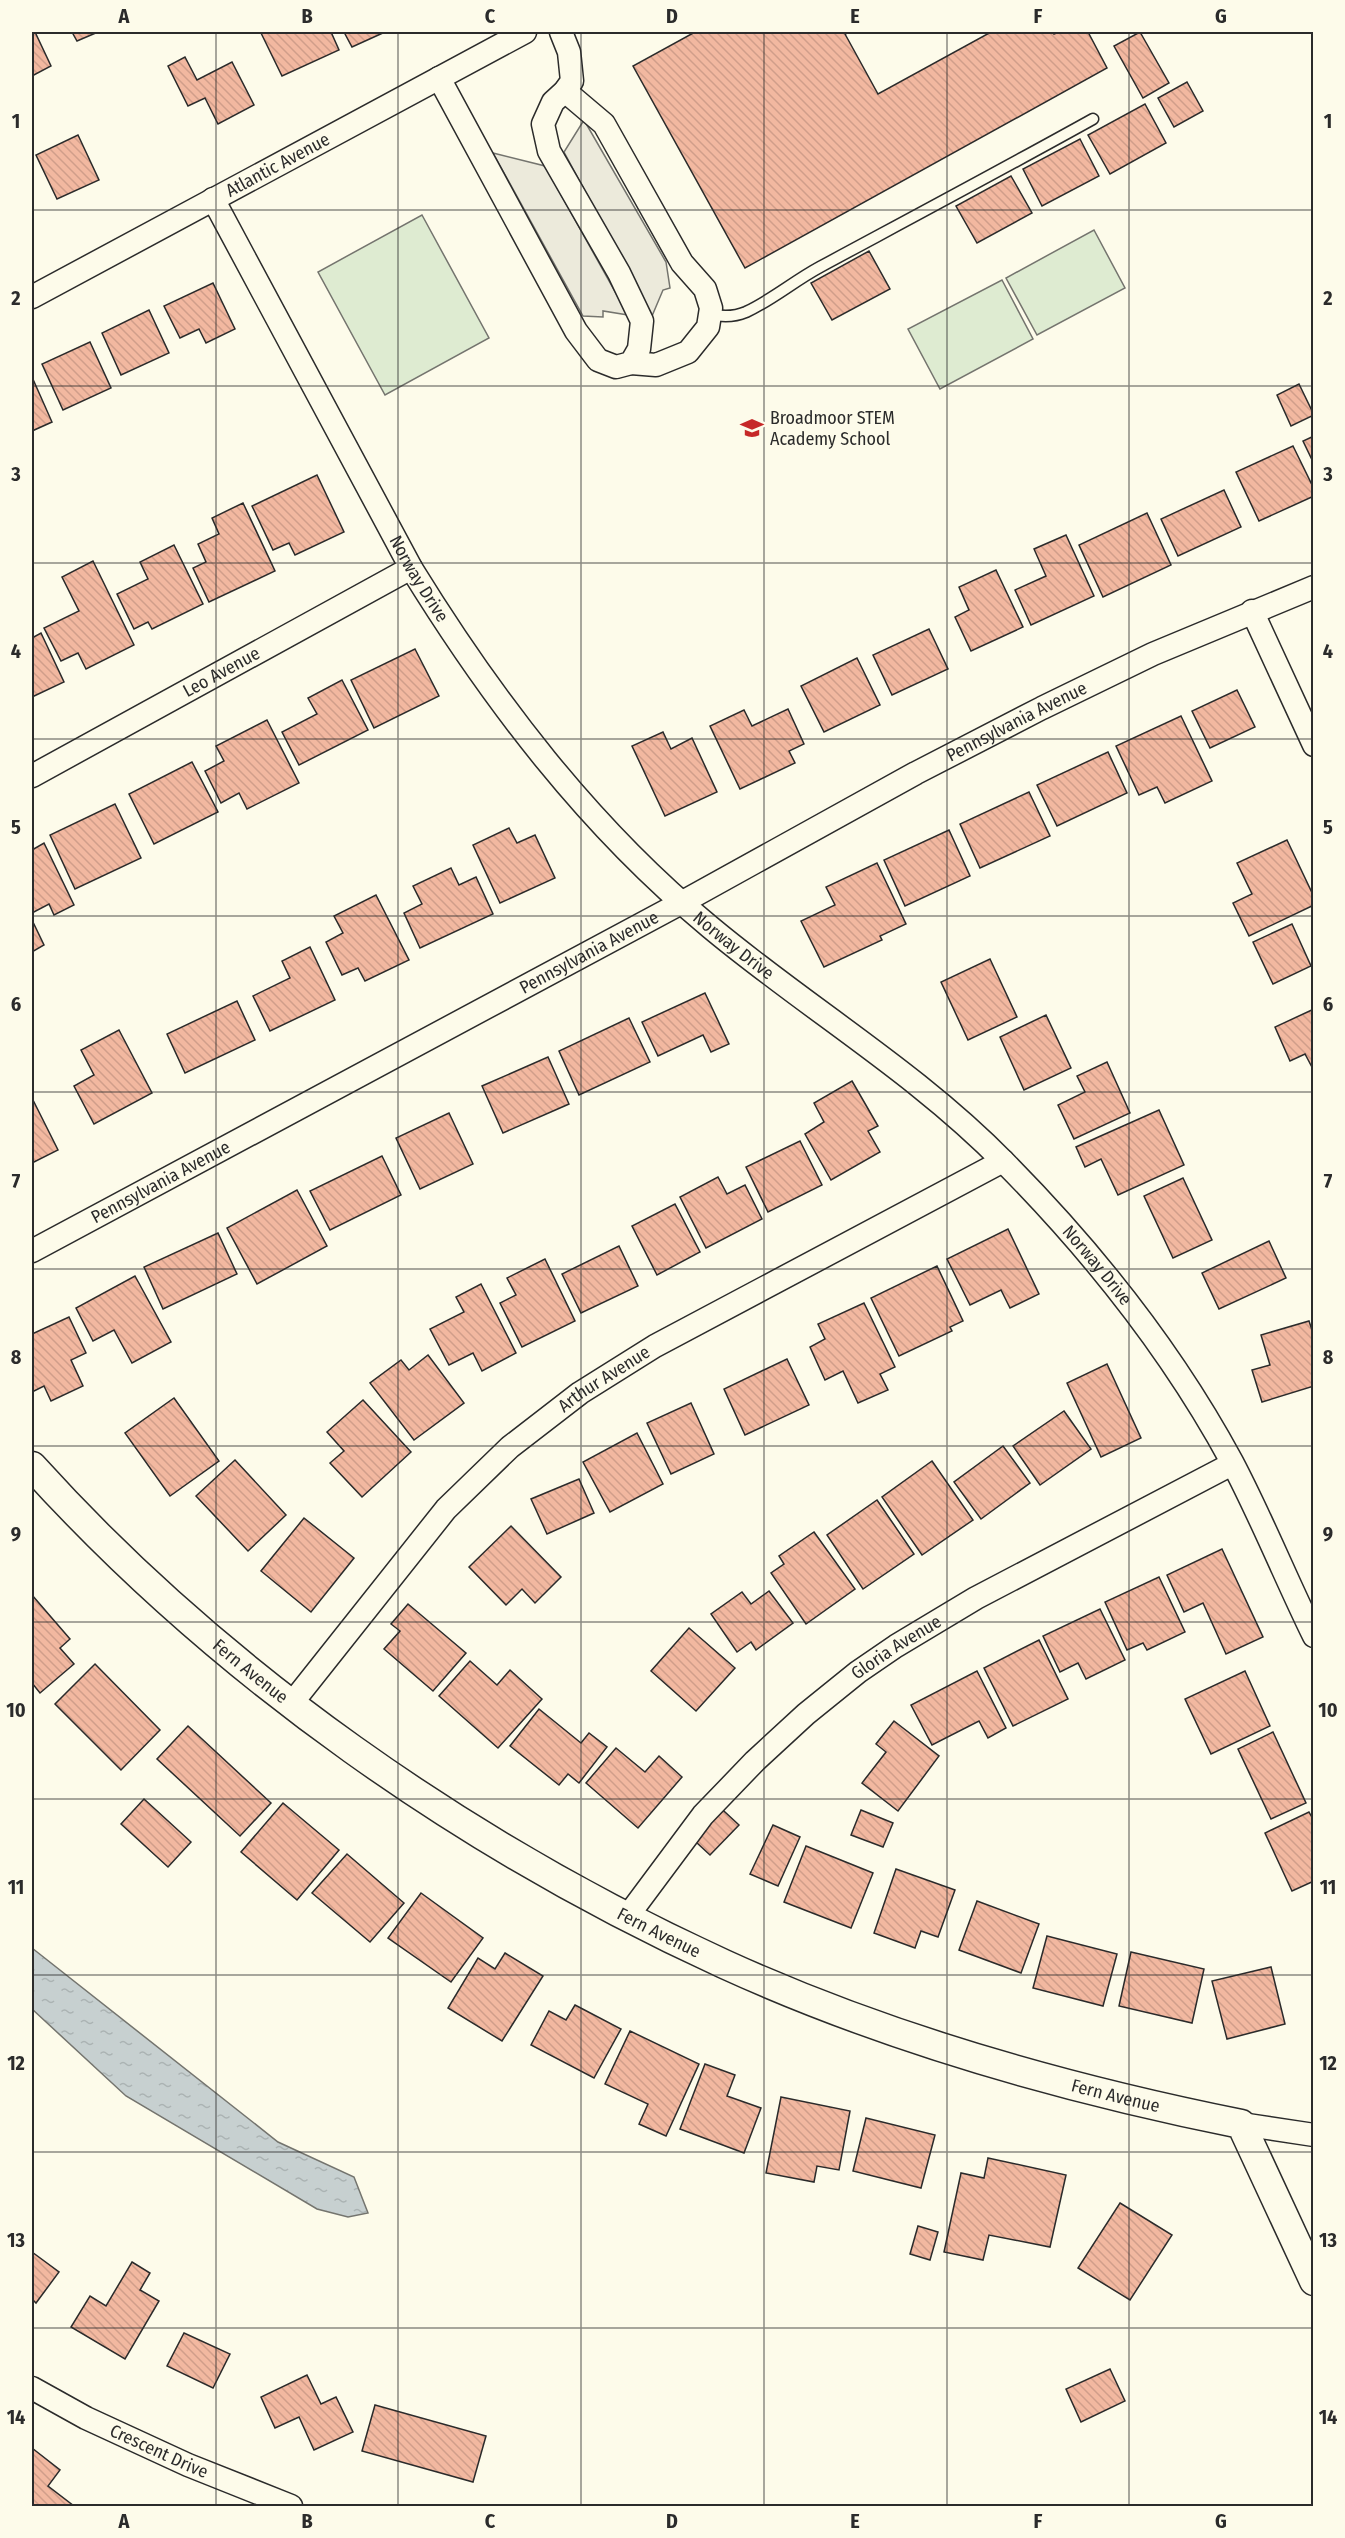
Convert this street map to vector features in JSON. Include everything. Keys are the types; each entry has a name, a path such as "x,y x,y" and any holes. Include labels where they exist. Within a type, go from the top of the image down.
{"street":[{"name":"Atlantic Avenue","path":"32,297 525,32"},
{"path":"561,32 569,52 572,81 553,102 543,124 549,151 619,273 642,321 639,349 631,363"},
{"path":"439,78 576,331 598,360 616,367 631,363 656,365 688,352 708,327 711,308 705,290 682,263 604,124 565,91"},
{"name":"Norway Drive","path":"213,199 411,567 444,621 511,717 586,808 627,853 681,903 773,977 870,1046 930,1094 1003,1161 1073,1234 1139,1316 1197,1403 1232,1464 1314,1636"},
{"name":"Leo Avenue","path":"32,776 411,567"},
{"name":"Pennsylvania Avenue","path":"32,1251 681,903 916,773 1153,654 1314,587"},
{"path":"1252,611 1314,745"},
{"name":"Arthur Avenue","path":"292,1703 446,1509 510,1447 580,1393 655,1346 1003,1161"},
{"name":"Gloria Avenue","path":"627,1917 702,1815 797,1722 858,1672 896,1646 976,1598 1232,1464"},
{"name":"Fern Avenue","path":"32,1466 121,1559 210,1637 292,1703 394,1778 494,1842 582,1894 726,1965 847,2014 1012,2069 1141,2104 1241,2124"},
{"path":"1241,2124 1314,2134"},
{"path":"1241,2124 1314,2281"},
{"name":"Crescent Drive","path":"32,2388 86,2418 188,2465 291,2506"}],"lane":[{"path":"710,314 725,317 743,313 768,301 786,286 818,268 948,200 1094,119"}],"green space":[{"path":"422,215 489,338 385,395 318,272"},
{"path":"1094,230 1125,288 1037,335 1006,278"},
{"path":"1002,280 1033,339 940,389 908,329"}],"shaded area":[{"path":"584,120 666,262 670,288 663,290 652,316 564,152"},
{"path":"493,153 545,166 628,315 603,311 603,317 583,316"}],"water":[{"path":"32,1948 278,2142 354,2177 368,2213 348,2217 317,2209 126,2096 32,2009"}],"building":[{"path":"32,32 35,32 51,66 32,76"},
{"path":"72,32 98,32 77,41"},
{"path":"331,32 339,50 282,76 261,33"},
{"path":"344,32 385,32 352,47"},
{"path":"695,32 850,32 845,34 878,94 991,32 1053,32 1054,34 1088,32 1107,68 745,268 633,66"},
{"path":"1140,32 1169,83 1143,98 1114,46"},
{"path":"185,57 197,80 232,62 254,105 218,124 205,98 188,106 168,66"},
{"path":"1187,82 1203,111 1174,127 1158,98"},
{"path":"1145,104 1166,143 1110,174 1088,135"},
{"path":"78,135 99,180 57,199 36,155"},
{"path":"1080,139 1099,176 1042,206 1023,169"},
{"path":"1011,176 1032,213 977,243 956,206"},
{"path":"869,251 890,289 832,320 811,283"},
{"path":"213,283 235,329 206,343 199,329 180,338 164,306"},
{"path":"149,310 169,353 121,375 102,333"},
{"path":"90,342 111,388 63,410 42,364"},
{"path":"32,377 52,422 32,431"},
{"path":"1299,384 1314,415 1291,426 1277,395"},
{"path":"1314,436 1314,464 1303,441"},
{"path":"1293,446 1314,489 1314,496 1259,521 1236,472"},
{"path":"317,475 344,532 295,555 289,543 273,550 252,506"},
{"path":"1224,490 1241,527 1178,556 1161,519"},
{"path":"243,503 275,571 209,602 193,568 206,562 198,544 219,534 212,518"},
{"path":"1147,513 1171,565 1103,597 1079,545"},
{"path":"1066,535 1094,596 1031,625 1015,590 1046,576 1034,549"},
{"path":"174,545 203,604 152,629 148,622 134,629 117,594 148,579 140,562"},
{"path":"93,561 134,645 86,669 78,653 61,661 44,628 79,611 62,577"},
{"path":"996,570 1023,627 971,651 955,617 969,610 959,587"},
{"path":"929,629 948,669 892,695 873,655"},
{"path":"41,633 64,682 32,697 32,638"},
{"path":"415,649 439,696 374,728 351,680"},
{"path":"857,658 880,705 824,732 801,686"},
{"path":"342,680 368,730 299,765 282,732 317,714 308,698"},
{"path":"1237,690 1255,727 1210,748 1192,711"},
{"path":"788,709 804,744 789,751 795,763 740,789 710,726 744,710 752,726"},
{"path":"1181,716 1212,781 1165,803 1157,787 1139,795 1116,746"},
{"path":"267,720 299,783 247,809 239,793 221,803 205,771 224,761 216,746"},
{"path":"663,732 671,749 692,738 717,792 665,816 632,746"},
{"path":"1108,752 1127,793 1057,826 1037,785"},
{"path":"192,762 218,812 154,844 129,794"},
{"path":"1029,792 1050,836 980,868 960,824"},
{"path":"115,804 141,858 75,889 50,835"},
{"path":"509,828 517,843 535,835 555,878 500,903 473,845"},
{"path":"949,830 970,876 905,906 884,860"},
{"path":"1287,840 1314,897 1314,905 1249,936 1233,903 1252,894 1237,863"},
{"path":"44,843 74,905 54,915 49,904 32,913 32,850"},
{"path":"877,863 906,924 880,936 882,940 824,967 801,921 835,905 826,887"},
{"path":"451,868 459,885 476,877 493,914 420,948 404,913 422,904 413,886"},
{"path":"376,895 409,960 365,981 358,968 342,975 326,942 343,933 334,916"},
{"path":"32,920 44,945 32,952"},
{"path":"1292,924 1311,966 1273,984 1253,942"},
{"path":"310,947 335,1000 270,1031 253,996 290,978 282,961"},
{"path":"990,959 1017,1017 968,1040 941,982"},
{"path":"705,993 729,1044 711,1052 703,1035 658,1056 642,1022"},
{"path":"237,1001 255,1040 185,1073 167,1034"},
{"path":"1314,1009 1314,1071 1305,1054 1290,1061 1275,1027"},
{"path":"1046,1015 1071,1068 1024,1090 1000,1037"},
{"path":"629,1018 650,1062 579,1095 559,1051"},
{"path":"119,1030 152,1093 94,1124 74,1086 94,1075 81,1050"},
{"path":"548,1057 569,1104 503,1133 482,1086"},
{"path":"1107,1062 1130,1113 1074,1139 1058,1105 1085,1092 1077,1076"},
{"path":"852,1081 878,1126 868,1131 880,1152 831,1180 805,1134 824,1122 814,1103"},
{"path":"32,1098 58,1150 32,1163"},
{"path":"1159,1110 1184,1165 1118,1195 1101,1159 1085,1167 1076,1147"},
{"path":"449,1113 473,1164 420,1189 396,1138"},
{"path":"800,1141 822,1185 768,1212 746,1167"},
{"path":"382,1156 401,1195 330,1230 310,1191"},
{"path":"718,1177 727,1194 745,1185 762,1219 706,1248 680,1197"},
{"path":"1183,1178 1212,1240 1173,1258 1144,1196"},
{"path":"297,1190 327,1246 257,1284 227,1228"},
{"path":"675,1204 700,1252 657,1275 632,1226"},
{"path":"1008,1229 1039,1294 1010,1308 1001,1290 970,1305 947,1259"},
{"path":"218,1233 237,1274 163,1309 144,1267"},
{"path":"1269,1241 1286,1278 1219,1309 1202,1273"},
{"path":"619,1246 638,1286 581,1313 562,1274"},
{"path":"545,1259 575,1321 522,1347 500,1303 516,1295 507,1278"},
{"path":"937,1266 963,1321 950,1327 952,1331 899,1356 871,1298"},
{"path":"135,1276 171,1342 132,1363 114,1330 93,1341 76,1308"},
{"path":"481,1284 516,1353 482,1371 473,1353 449,1365 430,1329 464,1312 456,1297"},
{"path":"864,1303 895,1367 880,1374 888,1390 858,1403 843,1371 825,1380 810,1347 825,1339 818,1324"},
{"path":"69,1317 86,1353 71,1360 83,1386 51,1401 44,1386 32,1392 32,1334"},
{"path":"1309,1321 1314,1336 1314,1386 1262,1402 1252,1370 1270,1365 1261,1335"},
{"path":"428,1355 464,1403 414,1440 370,1383 401,1360 409,1370"},
{"path":"787,1359 809,1405 745,1435 724,1389"},
{"path":"1107,1364 1141,1438 1101,1457 1067,1383"},
{"path":"174,1398 219,1461 170,1496 125,1433"},
{"path":"363,1400 411,1452 362,1497 330,1463 344,1451 327,1432"},
{"path":"691,1403 714,1454 671,1474 647,1423"},
{"path":"1064,1411 1091,1449 1040,1485 1013,1446"},
{"path":"637,1433 663,1484 610,1512 583,1462"},
{"path":"1003,1446 1030,1483 981,1519 954,1482"},
{"path":"235,1460 286,1515 248,1551 196,1496"},
{"path":"932,1461 973,1520 922,1555 882,1497"},
{"path":"579,1479 594,1513 547,1534 531,1499"},
{"path":"877,1500 914,1554 863,1589 827,1535"},
{"path":"304,1518 354,1558 311,1612 261,1571"},
{"path":"511,1526 561,1577 535,1603 522,1589 506,1605 469,1567"},
{"path":"814,1532 855,1589 806,1624 771,1573 784,1564 779,1556"},
{"path":"1222,1549 1263,1637 1226,1654 1203,1603 1184,1612 1167,1575"},
{"path":"1159,1577 1185,1632 1147,1650 1143,1643 1127,1650 1105,1602"},
{"path":"769,1591 793,1623 756,1650 751,1642 737,1652 711,1614 742,1592 751,1604"},
{"path":"32,1595 70,1639 60,1648 74,1664 40,1693 32,1683"},
{"path":"408,1604 466,1653 433,1691 384,1649 400,1631 391,1624"},
{"path":"1100,1609 1125,1660 1086,1679 1078,1663 1060,1672 1043,1636"},
{"path":"689,1628 735,1668 696,1711 651,1671"},
{"path":"1039,1640 1068,1699 1013,1726 984,1668"},
{"path":"470,1661 497,1685 510,1670 542,1699 498,1748 439,1696"},
{"path":"95,1664 160,1730 121,1770 55,1704"},
{"path":"977,1671 1006,1728 988,1738 979,1721 932,1745 911,1705"},
{"path":"1245,1671 1270,1726 1211,1754 1185,1699"},
{"path":"539,1709 581,1743 589,1733 607,1747 579,1783 568,1774 559,1785 510,1746"},
{"path":"894,1721 939,1756 898,1811 862,1783 886,1752 876,1744"},
{"path":"188,1726 271,1803 240,1836 157,1759"},
{"path":"1273,1732 1306,1803 1271,1819 1238,1749"},
{"path":"616,1748 645,1772 659,1756 682,1777 638,1828 586,1783"},
{"path":"144,1799 191,1842 168,1867 121,1824"},
{"path":"712,1800 739,1825 710,1855 683,1830"},
{"path":"283,1803 339,1850 297,1900 241,1852"},
{"path":"861,1810 893,1823 883,1847 851,1835"},
{"path":"1309,1812 1314,1821 1314,1881 1292,1891 1265,1833"},
{"path":"773,1825 800,1837 778,1886 750,1874"},
{"path":"806,1846 873,1873 851,1928 784,1902"},
{"path":"347,1854 404,1903 370,1942 312,1893"},
{"path":"896,1869 955,1890 938,1937 921,1931 915,1948 874,1933"},
{"path":"421,1893 483,1938 451,1982 388,1938"},
{"path":"977,1901 1039,1924 1021,1973 959,1950"},
{"path":"1047,1936 1117,1954 1103,2006 1033,1988"},
{"path":"1131,1952 1204,1969 1192,2023 1119,2006"},
{"path":"505,1953 543,1976 502,2041 448,2008 478,1958 495,1969"},
{"path":"1271,1967 1285,2024 1227,2039 1212,1981"},
{"path":"575,2005 621,2029 594,2078 531,2045 549,2011 566,2020"},
{"path":"630,2031 699,2064 666,2136 639,2124 648,2104 605,2084"},
{"path":"705,2064 735,2075 727,2096 761,2108 744,2153 680,2129"},
{"path":"781,2097 850,2111 839,2170 817,2166 814,2182 766,2173"},
{"path":"866,2118 935,2135 921,2188 853,2171"},
{"path":"988,2158 1066,2175 1050,2247 989,2235 983,2260 944,2252 961,2173 984,2178"},
{"path":"1120,2203 1172,2235 1130,2300 1078,2268"},
{"path":"918,2226 938,2232 930,2260 910,2254"},
{"path":"32,2252 59,2272 36,2303 32,2299"},
{"path":"132,2262 150,2273 140,2290 159,2301 125,2359 71,2327 90,2296 106,2306"},
{"path":"184,2333 230,2354 213,2388 167,2366"},
{"path":"1110,2369 1125,2401 1081,2422 1066,2389"},
{"path":"307,2375 321,2404 336,2397 353,2432 314,2450 299,2417 275,2428 261,2397"},
{"path":"375,2405 486,2436 473,2482 362,2451"},
{"path":"32,2448 60,2470 48,2486 74,2506 32,2506"}],"place":[{"name":"Broadmoor STEM Academy School","path":"752,428"}]}
